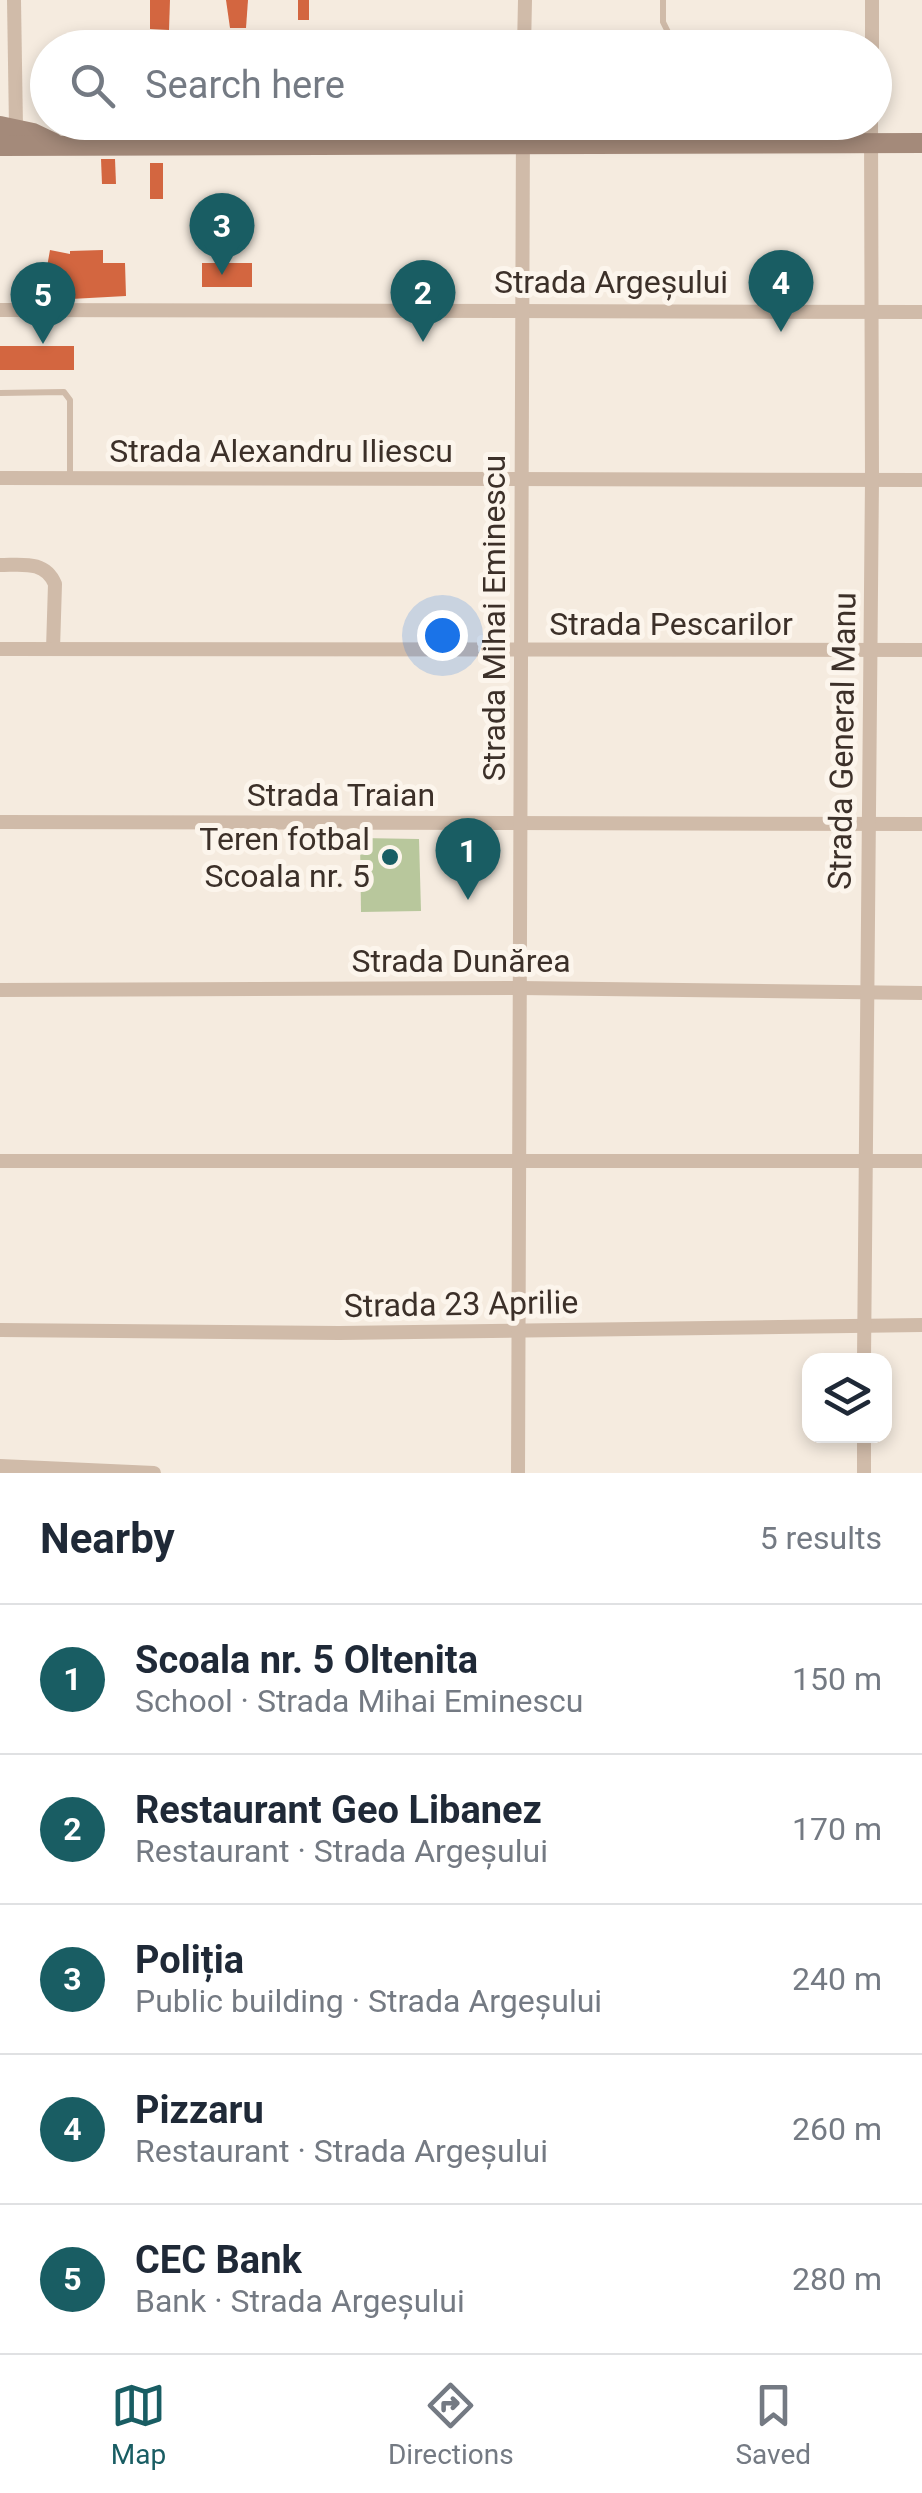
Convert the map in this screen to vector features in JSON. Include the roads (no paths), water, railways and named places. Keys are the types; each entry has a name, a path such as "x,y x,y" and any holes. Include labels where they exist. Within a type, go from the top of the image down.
{"main road":[{"path":"892,137 922,143"},
{"path":"45,140 56,144"},
{"path":"0,146 226,140"}],"street":[{"path":"8,127 7,48 14,0"},
{"path":"524,30 525,0"},
{"path":"872,0 872,30"},
{"name":"Strada Mihai Eminescu","path":"518,1473 523,140"},
{"name":"Strada General Manu","path":"864,1353 871,140"},
{"name":"Strada Argeșului","path":"0,310 922,312"},
{"name":"Strada Alexandru Iliescu","path":"0,478 922,480"},
{"path":"0,566 36,565 52,576 53,649"},
{"name":"Strada Pescarilor","path":"0,649 922,650"},
{"name":"Strada Traian","path":"0,822 922,824"},
{"name":"Strada Dunărea","path":"0,990 520,988 922,993"},
{"path":"0,1161 922,1160"},
{"name":"Strada 23 Aprilie","path":"0,1330 519,1332 922,1325"},
{"path":"864,1443 864,1473"},
{"path":"0,1466 154,1473"}],"lane":[{"path":"663,0 667,30"},
{"path":"0,392 64,392 70,400 70,478"}],"place":[{"name":"Poliția","path":"222,275"},
{"name":"Pizzaru","path":"781,332"},
{"name":"Restaurant Geo Libanez","path":"423,342"},
{"name":"CEC Bank","path":"43,344"},
{"name":"Teren fotbal Scoala nr. 5","path":"390,857"},
{"name":"Scoala nr. 5 Oltenita","path":"468,900"}]}
